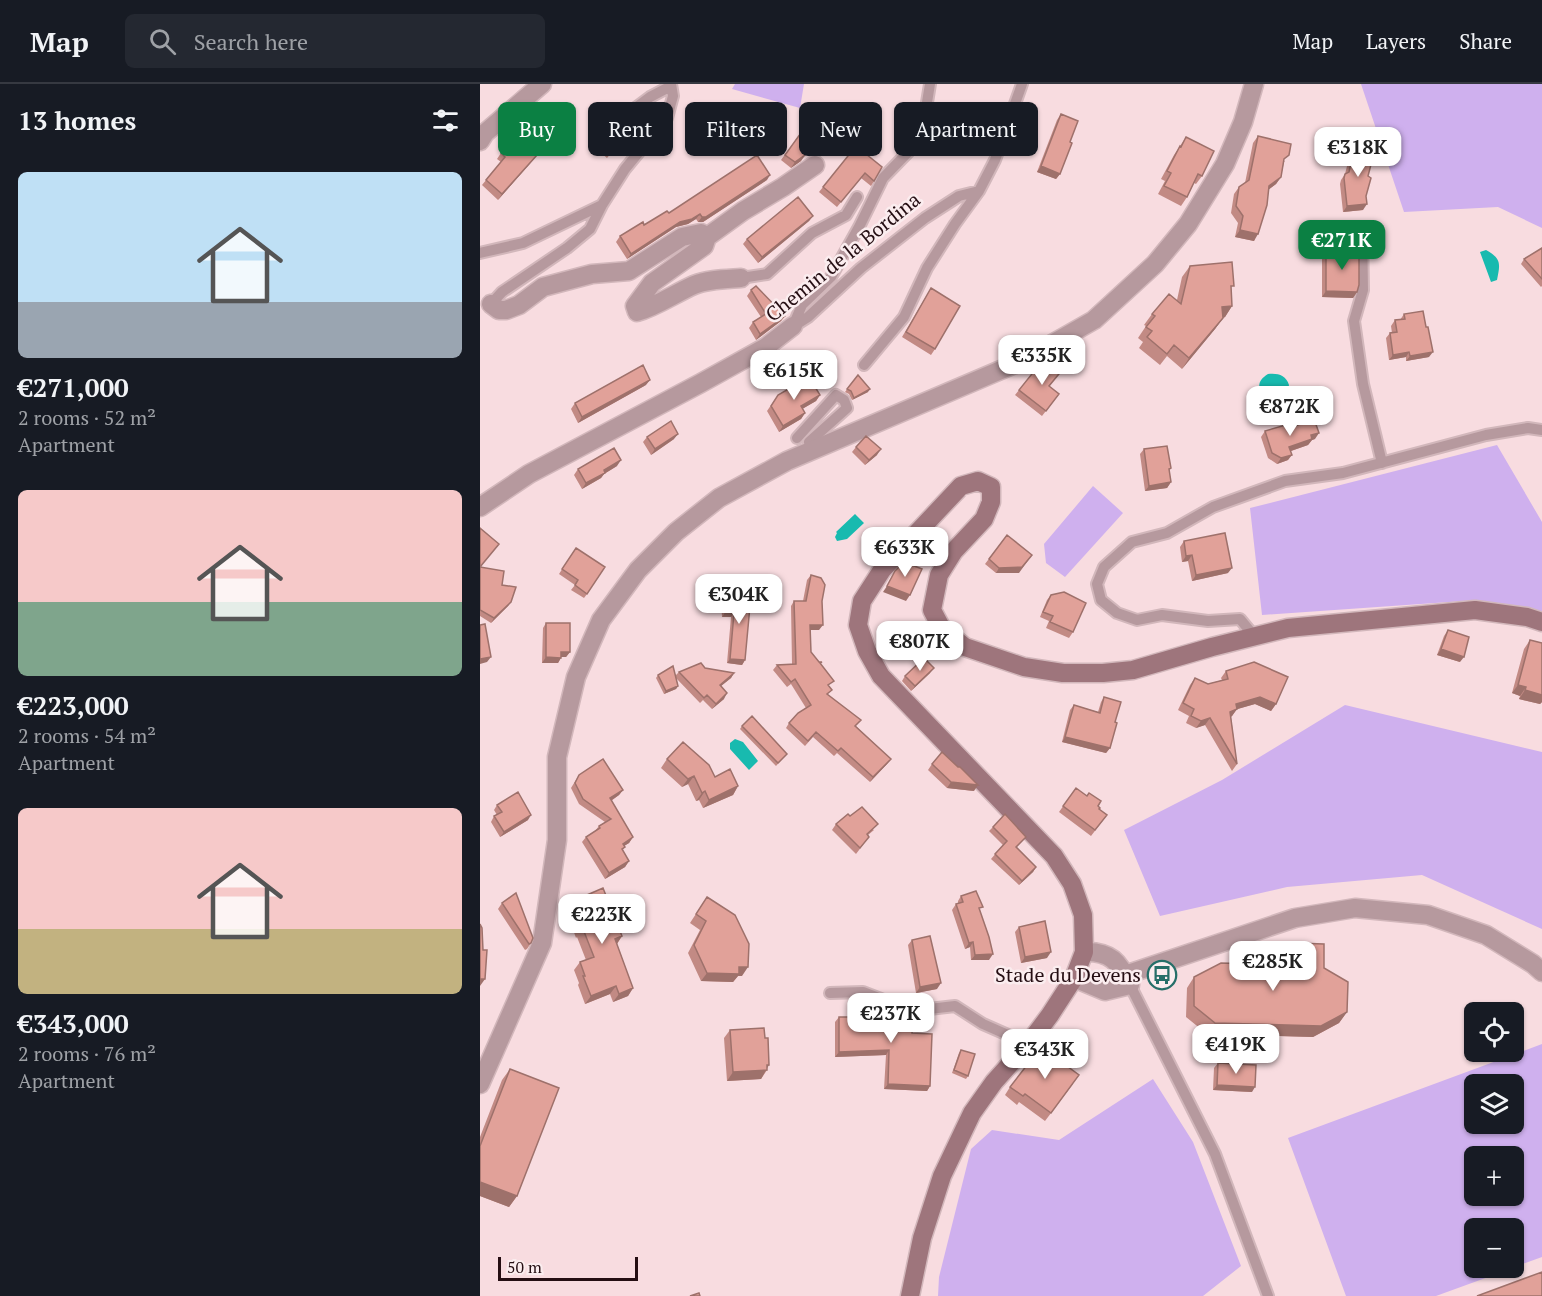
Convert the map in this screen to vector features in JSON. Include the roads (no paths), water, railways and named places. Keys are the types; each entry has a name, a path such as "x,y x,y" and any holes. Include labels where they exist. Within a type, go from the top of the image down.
{"street":[{"path":"480,141 485,133 542,84"},
{"path":"480,1084 542,943 557,840 557,757 576,677 601,620 638,570 676,531 719,498 787,461 1022,361 1094,320 1155,264 1188,224 1225,164 1243,122 1254,84"},
{"path":"741,278 695,285 637,312 635,306 652,283 704,246 707,237 814,165"},
{"path":"491,304 499,310 507,310 519,306 543,287 592,274 629,271 682,237 701,232 707,237"},
{"name":"Chemin de la Bordina","path":"480,507 529,474 766,347 793,326"},
{"path":"910,1296 922,1238 942,1176 972,1113 994,1082 1029,1043 1074,978 1084,952 1083,915 1072,884 1054,856 881,676 867,651 858,625 862,601 882,570 961,486 978,481 991,487 991,502 984,519 954,551 939,575 932,610 942,630 965,647 1024,667 1063,674 1133,670 1288,628 1475,610 1527,617 1542,622"},
{"path":"1074,978 1105,991 1127,980 1295,918 1355,908 1428,915 1437,918 1486,935 1542,972"},
{"path":"1084,952 1097,951 1114,959 1127,980"}],"lane":[{"path":"793,326 802,305 831,277 884,178 916,144 922,133 930,84"},
{"path":"864,365 904,317 927,268 979,191 995,160 1022,84"},
{"path":"491,304 502,292 567,248 590,229 625,169 667,118 673,96 671,85 643,102"},
{"name":"Chemin de la Bordina","path":"793,326 808,317 861,268 925,218 959,196 979,191"},
{"path":"741,278 767,273 812,233 846,215 857,197"},
{"path":"480,253 523,243 602,205"},
{"path":"1362,230 1363,290 1354,321 1363,384 1382,463"},
{"path":"797,438 836,395 844,400 847,408 809,442 812,450"},
{"path":"1254,636 1240,619 1208,621 1162,615 1137,620 1117,613 1101,600 1097,584 1104,567 1132,542 1167,533 1213,507 1285,481 1343,473 1486,435 1528,428 1542,430"},
{"path":"1127,980 1215,1154 1268,1296"},
{"path":"831,993 863,992 912,1011 955,1006 982,1024 1029,1043"}],"water":[{"path":"1486,250 1499,262 1497,280 1491,282 1480,252"},
{"path":"1268,374 1278,374 1286,379 1289,385 1287,393 1282,394 1271,389 1268,394 1261,394 1260,382"},
{"path":"855,514 864,523 847,539 837,541 836,532"},
{"path":"735,739 743,742 758,761 749,770 730,749 730,743"}],"place":[{"name":"Stade du Devens","path":"1162,975"}]}
